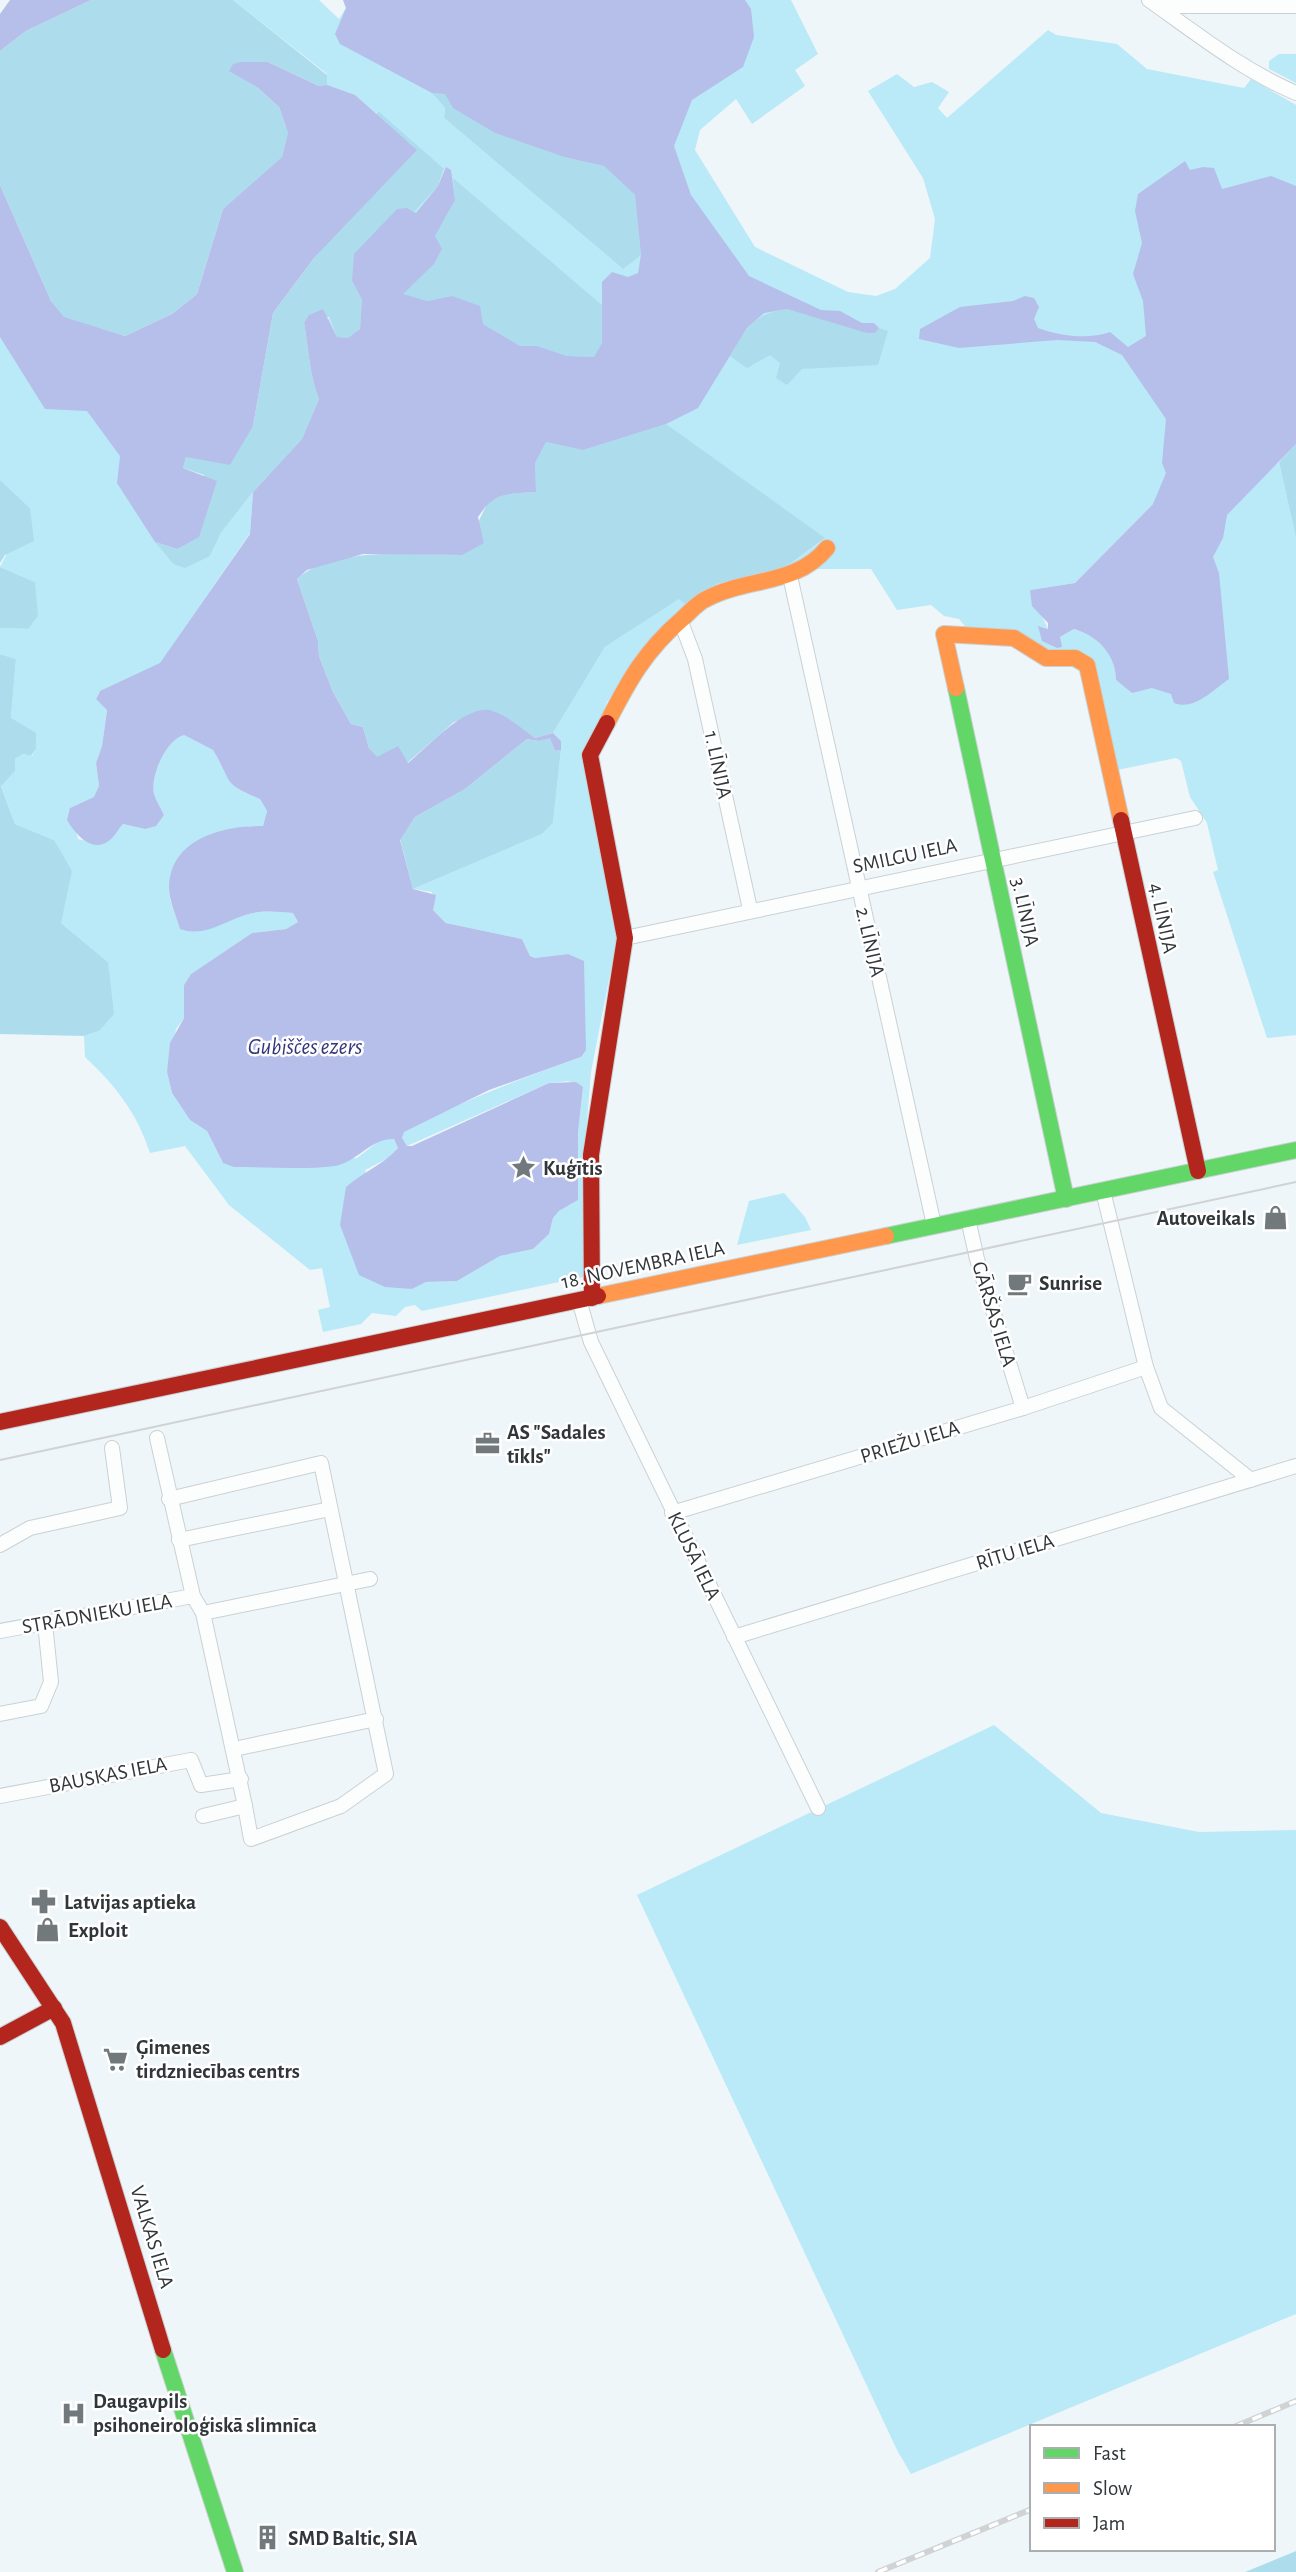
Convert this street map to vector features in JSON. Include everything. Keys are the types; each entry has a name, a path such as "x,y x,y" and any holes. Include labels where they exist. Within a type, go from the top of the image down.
{"street":[{"path":"1153,3 1296,6"},
{"path":"1153,3 1205,41 1262,76 1296,93"},
{"path":"586,1299 591,1155 625,938 590,755 636,667 654,642 681,622 705,599 741,586 790,576 799,567 817,560 827,548"},
{"name":"2. LĪNIJA","path":"790,576 934,1225"},
{"name":"1. LĪNIJA","path":"681,622 695,659 750,909"},
{"name":"4. LĪNIJA","path":"944,634 1014,638 1046,658 1076,658 1087,665 1198,1171"},
{"name":"3. LĪNIJA","path":"944,634 1066,1199"},
{"name":"SMILGU IELA","path":"625,938 750,909 1195,818"},
{"name":"18. NOVEMBRA IELA","path":"0,1422 1296,1150"},
{"path":"1103,1191 1146,1367 1161,1408 1251,1480"},
{"name":"GĀRŠAS IELA","path":"968,1219 977,1259 1023,1408"},
{"name":"KLUSĀ IELA","path":"586,1299 588,1335 672,1513 818,1808"},
{"name":"PRIEŽU IELA","path":"672,1513 1023,1408 1146,1367"},
{"path":"157,1438 169,1499 193,1596 203,1613 241,1779 251,1839 341,1806 386,1774 321,1463 169,1499"},
{"path":"0,1545 30,1528 120,1508 113,1448"},
{"name":"RĪTU IELA","path":"734,1637 1296,1466"},
{"path":"179,1541 330,1509"},
{"name":"STRĀDNIEKU IELA","path":"203,1613 369,1579"},
{"name":"STRĀDNIEKU IELA","path":"0,1632 193,1596"},
{"path":"0,1714 41,1706 51,1682 45,1623"},
{"path":"234,1749 376,1719"},
{"name":"BAUSKAS IELA","path":"0,1796 191,1760 201,1785 241,1779"},
{"path":"203,1816 245,1806"},
{"name":"VALKAS IELA","path":"0,1927 54,2008 70,2042 170,2375 235,2572"},
{"path":"0,2037 54,2008"}],"shaded area":[{"path":"91,0 233,0 327,75 327,85 319,86 268,62 230,71 258,88 279,107 288,133 282,157 223,209 197,294 172,314 125,336 64,318 51,301 0,185 0,51 26,31"},
{"path":"233,0 319,0 339,19 346,8 343,0 791,0 818,54 795,70 805,86 752,124 736,99 700,130 695,150 755,247 848,292 876,296 895,289 930,258 935,219 923,178 868,91 897,74 914,87 932,82 949,92 938,108 947,118 1048,30 1056,35 1117,44 1147,69 1244,88 1251,79 1296,105 1296,444 1261,478 1279,462 1296,538 1296,1035 1267,1038 1213,872 1218,870 1207,823 1190,797 1181,761 1176,758 1117,770 1097,681 1048,654 968,630 959,619 944,616 931,605 897,610 871,569 783,569 824,539 320,459 267,476 302,439 319,399 312,374 312,356 329,317 337,337 362,300 352,281 438,186 444,170 377,112 223,209 327,74","holes":["433,94 623,269 444,118 445,108","1153,504 1152,688 1132,692 1116,680 1109,655 1091,637 1074,629 1060,637 1039,626 1048,629 1030,590 1075,583"]},
{"path":"1279,54 1296,54 1296,83 1269,69 1269,61"},
{"path":"432,93 445,94 495,133 564,157 604,166 635,195 641,255 623,269 444,118 445,108"},
{"path":"378,111 444,169 438,186 352,281 362,300 360,329 348,338 337,337 329,317 304,323 311,371 319,399 302,439 253,492 221,533 210,556 185,568 173,564 155,542 177,549 204,475 183,468 186,456 253,426 273,313 314,258 411,144 404,141 376,114"},
{"path":"453,178 603,306 602,343 594,357 567,356 537,346 520,346 483,324 452,296 427,301 402,295 455,200"},
{"path":"787,309 875,333 879,328 888,331 878,365 802,369 787,385 776,378 780,363 770,355 747,368 730,356 741,337 758,319"},
{"path":"0,310 97,391 145,507 149,531 173,564 210,556 221,533 253,492 250,533 151,681 99,692 96,699 107,709 102,746 96,763 99,786 95,797 70,808 78,839 98,844 123,824 145,829 164,815 154,794 154,778 166,751 177,738 184,735 213,750 233,785 260,799 267,811 263,826 249,826 169,884 170,900 180,928 210,928 249,914 265,912 293,913 298,922 286,929 252,933 191,974 184,985 184,1018 176,1029 167,1072 172,1093 190,1120 207,1131 223,1163 357,1158 383,1138 394,1139 398,1148 390,1157 365,1170 412,1289 426,1282 457,1281 500,1256 533,1249 549,1234 553,1218 559,1211 578,1200 578,1133 583,1087 568,1081 549,1083 407,1146 402,1139 403,1132 491,1091 581,1057 568,954 535,958 530,956 522,939 446,923 433,910 432,892 413,889 542,834 553,823 561,741 553,733 605,647 680,598 690,608 649,642 607,702 587,753 618,933 591,1072 584,1156 583,1277 422,1311 415,1305 405,1307 396,1316 372,1313 361,1324 323,1332 318,1310 330,1307 322,1268 310,1270 229,1205 185,1146 150,1153 139,1125 124,1101 85,1057 84,1036 99,1031 108,962 61,923 54,840 15,824 1,785 15,771 15,759 23,754 32,756 36,749 11,718 16,659 0,654 0,628 28,629 35,582 0,567 30,508 0,480"},
{"path":"666,424 825,538 783,569 717,584 690,608 679,599 605,647 553,733 535,738 493,711 454,722 407,763 377,758 369,748 363,727 351,724 333,692 319,656 318,641 297,579 312,568 353,556 462,555 488,502 506,494 536,492 535,463 546,442 583,450"},
{"path":"1296,444 1296,538 1279,462"},
{"path":"0,480 30,508 34,541 5,555 0,563"},
{"path":"0,567 35,582 38,616 28,629 0,628"},
{"path":"0,654 16,659 11,718 36,733 36,749 31,756 23,754 15,759 15,771 1,786 15,824 54,840 72,871 61,923 108,962 114,1014 99,1031 84,1036 0,1034"},
{"path":"550,737 555,751 561,750 553,823 542,834 413,889 400,839 415,817 465,789 527,739 539,741"},
{"path":"784,1193 805,1217 811,1230 737,1245 749,1201"},
{"path":"994,1725 1101,1813 1199,1832 1296,1830 1296,2314 911,2474 897,2450 637,1895"},
{"path":"1296,2551 1296,2572 1245,2572"}],"water":[{"path":"10,0 91,0 26,31 0,51 0,14"},
{"name":"Gubiščes ezers","path":"343,0 745,0 751,9 754,37 743,67 692,100 674,146 691,195 749,276 821,310 840,311 862,323 874,323 879,328 875,333 867,333 787,309 764,313 747,328 698,408 666,424 583,450 546,442 535,463 536,492 510,494 496,499 478,517 484,543 462,555 363,554 307,570 297,579 318,641 319,656 333,692 351,724 363,727 369,748 377,757 398,746 408,763 460,719 483,710 504,716 535,738 553,733 561,741 561,750 555,751 550,738 539,741 527,739 465,789 415,817 400,840 413,889 436,895 433,910 446,923 522,939 530,956 535,958 568,954 584,961 586,1050 581,1057 489,1090 404,1132 402,1138 407,1146 412,1146 549,1083 576,1082 583,1087 578,1133 578,1200 559,1211 553,1218 549,1234 533,1249 500,1256 457,1281 426,1282 412,1289 385,1287 359,1275 340,1225 346,1187 398,1148 394,1139 378,1142 343,1164 335,1166 234,1167 223,1163 207,1131 190,1120 172,1093 167,1072 170,1043 184,1018 184,985 191,974 252,933 286,929 298,922 293,913 260,912 207,930 189,931 180,929 173,908 169,887 172,870 179,857 189,846 216,832 263,826 267,811 260,799 229,781 213,750 184,735 177,738 166,751 154,778 154,794 164,815 156,826 145,829 123,824 113,837 99,845 86,842 67,820 70,808 94,797 99,786 96,763 102,746 107,710 96,699 100,691 160,663 250,534 253,492 302,439 319,399 311,371 304,323 309,315 323,309 337,337 348,338 360,329 362,300 352,281 354,254 397,209 407,208 416,213 438,186 446,167 451,170 455,200 435,236 442,249 434,264 403,294 427,301 452,296 480,306 483,324 520,346 537,346 567,356 594,357 602,343 602,282 612,272 628,277 638,273 641,255 635,195 604,166 564,157 495,133 453,108 445,94 432,93 340,44 335,34 346,8"},
{"path":"268,62 319,86 327,85 355,95 417,150 314,258 273,313 253,426 230,465 186,457 183,468 217,481 199,537 177,549 155,542 117,483 120,456 87,411 45,409 0,337 0,185 51,301 64,317 125,336 172,314 197,294 223,209 282,157 288,133 279,107 258,88 229,71 233,64"},
{"path":"1185,161 1190,170 1214,168 1222,189 1271,176 1296,186 1296,444 1227,515 1223,538 1213,557 1219,573 1229,679 1196,702 1181,705 1174,703 1171,694 1152,688 1132,693 1116,680 1113,662 1104,648 1083,632 1074,629 1060,637 1062,647 1057,648 1042,641 1038,626 1048,629 1048,623 1032,606 1030,590 1075,583 1153,504 1166,473 1162,463 1166,419 1122,355 1095,342 1057,340 959,348 919,339 920,329 960,307 1013,301 1025,296 1034,298 1039,307 1034,319 1038,328 1074,336 1110,332 1128,347 1146,336 1143,301 1133,274 1142,243 1135,211 1138,194"}],"tram line":[{"path":"0,1460 1296,1182"}],"railway":[{"path":"1239,2425 1296,2401"},
{"path":"878,2572 1030,2510"}],"traffic: fast":[{"path":"956,688 1066,1199"},
{"path":"886,1236 1296,1150"},
{"path":"163,2350 235,2572"}],"traffic: slow":[{"path":"607,723 648,655 699,603 722,592 801,569 827,548"},
{"path":"956,688 944,634 1014,638 1046,658 1075,658 1087,665 1121,820"},
{"path":"598,1296 886,1236"}],"traffic: jam":[{"path":"592,1298 591,1155 625,938 590,755 607,723"},
{"path":"1121,820 1198,1171"},
{"path":"0,1422 598,1296"},
{"path":"0,1927 63,2023 163,2350"},
{"path":"0,2037 54,2008"}],"place":[{"name":"Kuģītis","path":"523,1168"},
{"name":"Autoveikals","path":"1275,1218"},
{"name":"Sunrise","path":"1019,1283"},
{"name":"AS \"Sadales tīkls\"","path":"487,1444"},
{"name":"Latvijas aptieka","path":"44,1902"},
{"name":"Exploit","path":"48,1930"},
{"name":"Ģimenes tirdzniecības centrs","path":"116,2059"},
{"name":"Daugavpils psihoneiroloģiskā slimnīca","path":"73,2413"},
{"name":"SMD Baltic, SIA","path":"268,2538"}]}
